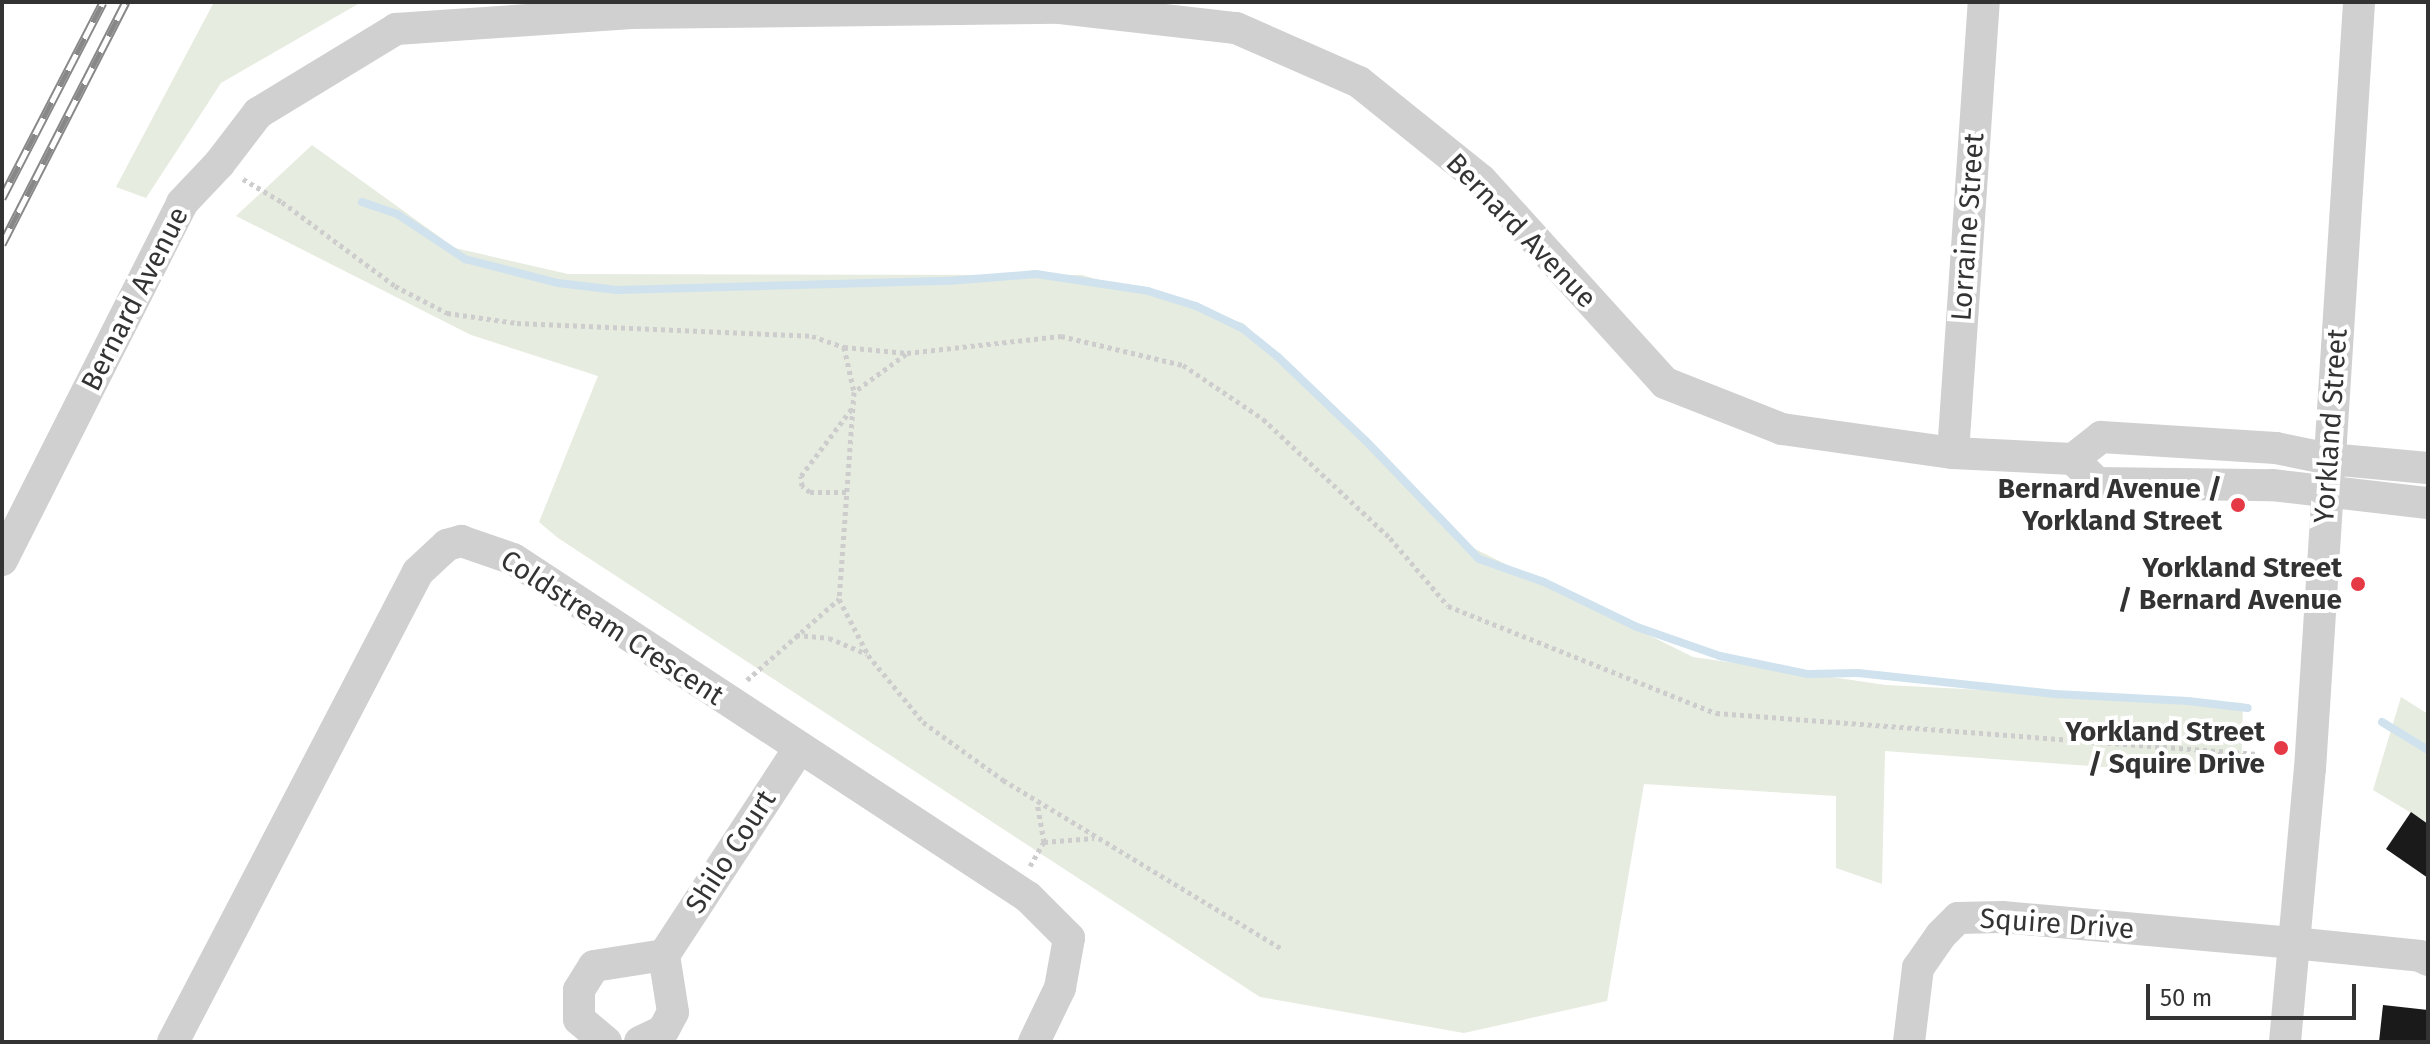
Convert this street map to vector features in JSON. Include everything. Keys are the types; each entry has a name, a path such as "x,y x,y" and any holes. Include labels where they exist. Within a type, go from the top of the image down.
{"street":[{"name":"Lorraine Street","path":"1953,453 1984,2"},
{"name":"Yorkland Street","path":"2285,1042 2310,769 2325,494 2359,2"},
{"name":"Bernard Avenue","path":"2,560 182,203 219,164 258,113 394,16 1060,8 1236,28 1359,82 1481,180 1665,383 1782,429 1953,453 2073,459"},
{"path":"2428,468 2329,459 2276,448 2101,437 2073,459 2097,483 2272,485 2325,494 2428,503"},
{"name":"Coldstream Crescent","path":"173,1042 411,583 418,572 447,545 461,541 513,559 1016,889 1056,922 1069,938 1060,988 1034,1042"},
{"name":"Shilo Court","path":"664,955 799,749"},
{"name":"Squire Drive","path":"1909,1042 1918,968 1941,935 1958,918 2002,917 2293,943"},
{"path":"2293,943 2420,956 2428,960"},
{"path":"606,1042 579,1019 579,990 594,966 664,955 673,1012 663,1031 640,1042"}],"path":[{"path":"219,164 282,202 395,286 447,313 517,323 812,336 844,347 907,353 1061,336 1183,365 1263,419 1390,538 1448,606 1716,713 2257,754"},
{"path":"844,347 854,392 839,599 868,655 923,722 1037,803 1282,949"},
{"path":"854,392 907,353"},
{"path":"846,492 810,492 802,486 801,476 853,407"},
{"path":"725,700 839,599"},
{"path":"796,635 829,638 868,655"},
{"path":"1016,889 1044,842 1037,803"},
{"path":"1044,842 1095,838"}],"shaded area":[{"path":"214,2 358,4 221,83 146,198 116,187"},
{"path":"312,145 455,248 568,274 1082,275 1243,323 1341,417 1459,541 1693,657 1886,685 2243,703 2241,777 1885,751 1882,884 1836,868 1836,796 1644,784 1607,1001 1464,1033 1260,997 558,538 539,522 598,376 471,335 236,216"},
{"path":"2401,697 2428,714 2428,823 2373,790"}],"building":[{"path":"2411,812 2428,824 2428,878 2386,849"},
{"path":"2383,1005 2428,1010 2428,1042 2379,1042"}],"waterway":[{"path":"362,202 397,214 465,259 558,283 617,290 948,281 1036,274 1148,291 1196,306 1242,328 1278,357 1366,441 1479,559 1544,582 1637,627 1720,656 1808,674 1858,673 2055,694 2188,701 2248,708"},
{"path":"2382,722 2428,750"}],"railway":[{"path":"2,198 103,2"},
{"path":"2,244 126,2"}],"place":[{"name":"Bernard Avenue / Yorkland Street","path":"2238,505"},
{"name":"Yorkland Street / Bernard Avenue","path":"2358,584"},
{"name":"Yorkland Street / Squire Drive","path":"2281,748"}]}
